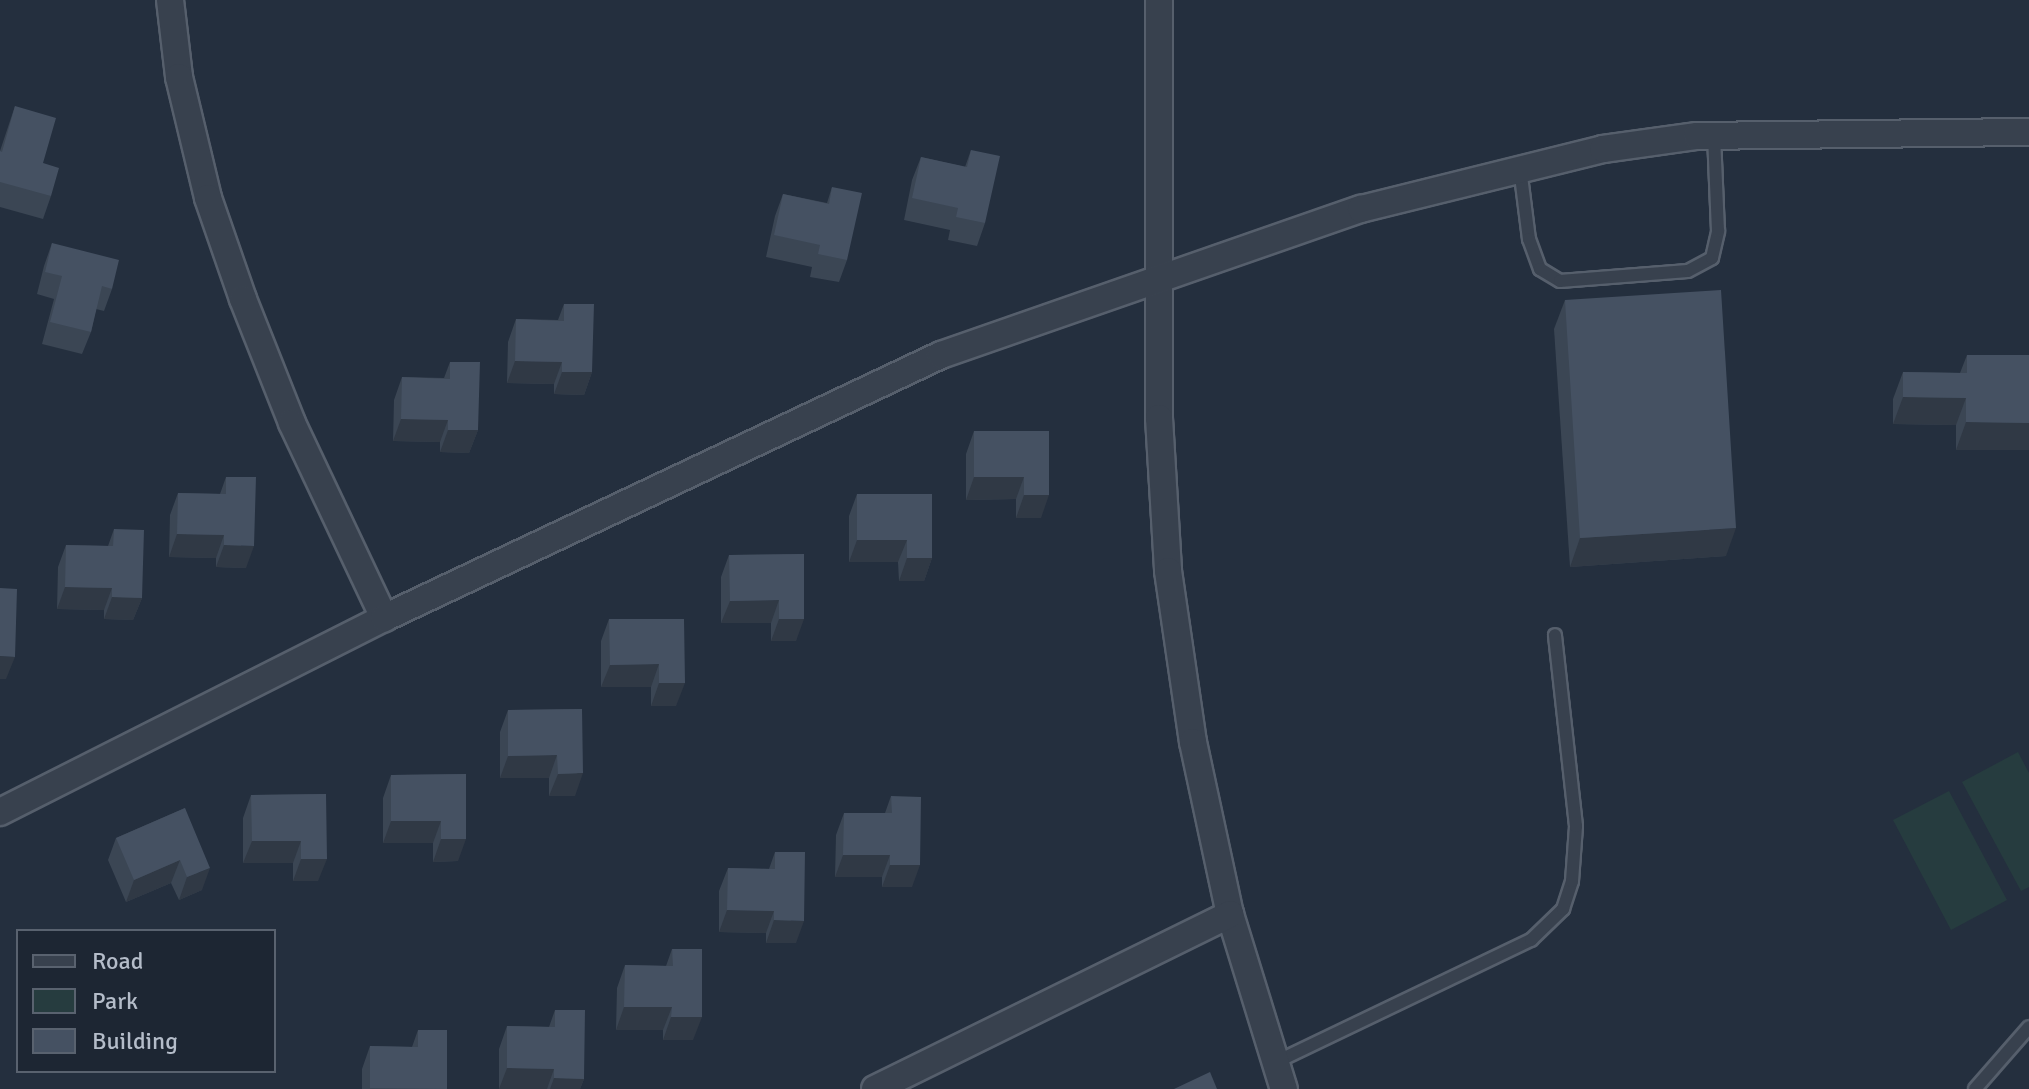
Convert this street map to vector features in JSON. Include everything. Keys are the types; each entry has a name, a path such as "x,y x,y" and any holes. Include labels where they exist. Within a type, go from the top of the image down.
{"street":[{"path":"170,0 179,77 208,198 243,299 292,423 384,618"},
{"path":"1159,0 1159,418 1168,571 1193,742 1230,914 1284,1089"},
{"path":"0,812 384,618 941,355 1361,209 1603,149 1714,136 2029,132"},
{"path":"875,1089 1230,914"}],"lane":[{"path":"1520,168 1529,239 1540,269 1560,281 1688,271 1712,258 1718,231 1714,136"},
{"path":"1276,1062 1531,940 1563,909 1572,881 1576,826 1555,635"},
{"path":"1975,1089 2029,1027"}],"green space":[{"path":"2018,752 2029,773 2029,887 2021,891 1962,782"},
{"path":"1949,791 2007,900 1951,930 1893,820"}],"building":[{"path":"15,106 56,118 43,163 59,168 51,196 0,182 0,151"},
{"path":"971,150 1000,156 985,223 956,217 958,208 912,198 921,157 967,167"},
{"path":"832,187 862,193 847,260 818,254 820,245 774,235 783,194 829,204"},
{"path":"52,243 119,260 112,289 102,286 91,332 50,322 62,276 45,272"},
{"path":"1721,290 1736,528 1580,538 1565,300"},
{"path":"564,304 594,304 592,372 562,372 562,362 515,361 516,319 564,321"},
{"path":"1967,355 2029,355 2029,423 1966,422 1966,398 1903,397 1903,372 1967,373"},
{"path":"450,362 480,362 478,430 448,430 448,420 401,419 402,377 450,379"},
{"path":"974,431 1049,431 1049,495 1024,495 1024,477 974,477"},
{"path":"226,477 256,477 254,546 224,545 224,535 177,534 178,493 226,494"},
{"path":"857,494 932,494 932,558 907,558 907,540 857,540"},
{"path":"114,529 144,530 142,598 112,597 112,588 65,587 66,545 113,546"},
{"path":"804,554 804,619 779,619 779,600 730,601 729,555"},
{"path":"0,588 17,589 15,657 0,656"},
{"path":"609,619 684,619 685,683 659,683 659,664 610,665"},
{"path":"582,709 583,773 558,774 557,755 508,756 508,710"},
{"path":"466,774 466,839 441,839 441,821 391,821 391,775"},
{"path":"326,794 327,859 301,859 301,841 252,841 251,795"},
{"path":"891,796 921,797 920,865 890,865 890,855 843,855 844,813 892,813"},
{"path":"185,808 210,868 187,877 180,860 134,880 116,838"},
{"path":"775,852 805,852 804,921 774,920 774,911 727,910 728,868 775,869"},
{"path":"672,949 702,949 702,1017 671,1017 672,1007 624,1007 625,965 673,966"},
{"path":"555,1010 585,1010 584,1079 554,1078 554,1069 507,1068 507,1026 555,1027"},
{"path":"418,1030 447,1030 447,1089 370,1088 370,1046 418,1047"},
{"path":"1210,1072 1217,1089 1174,1089"}]}
